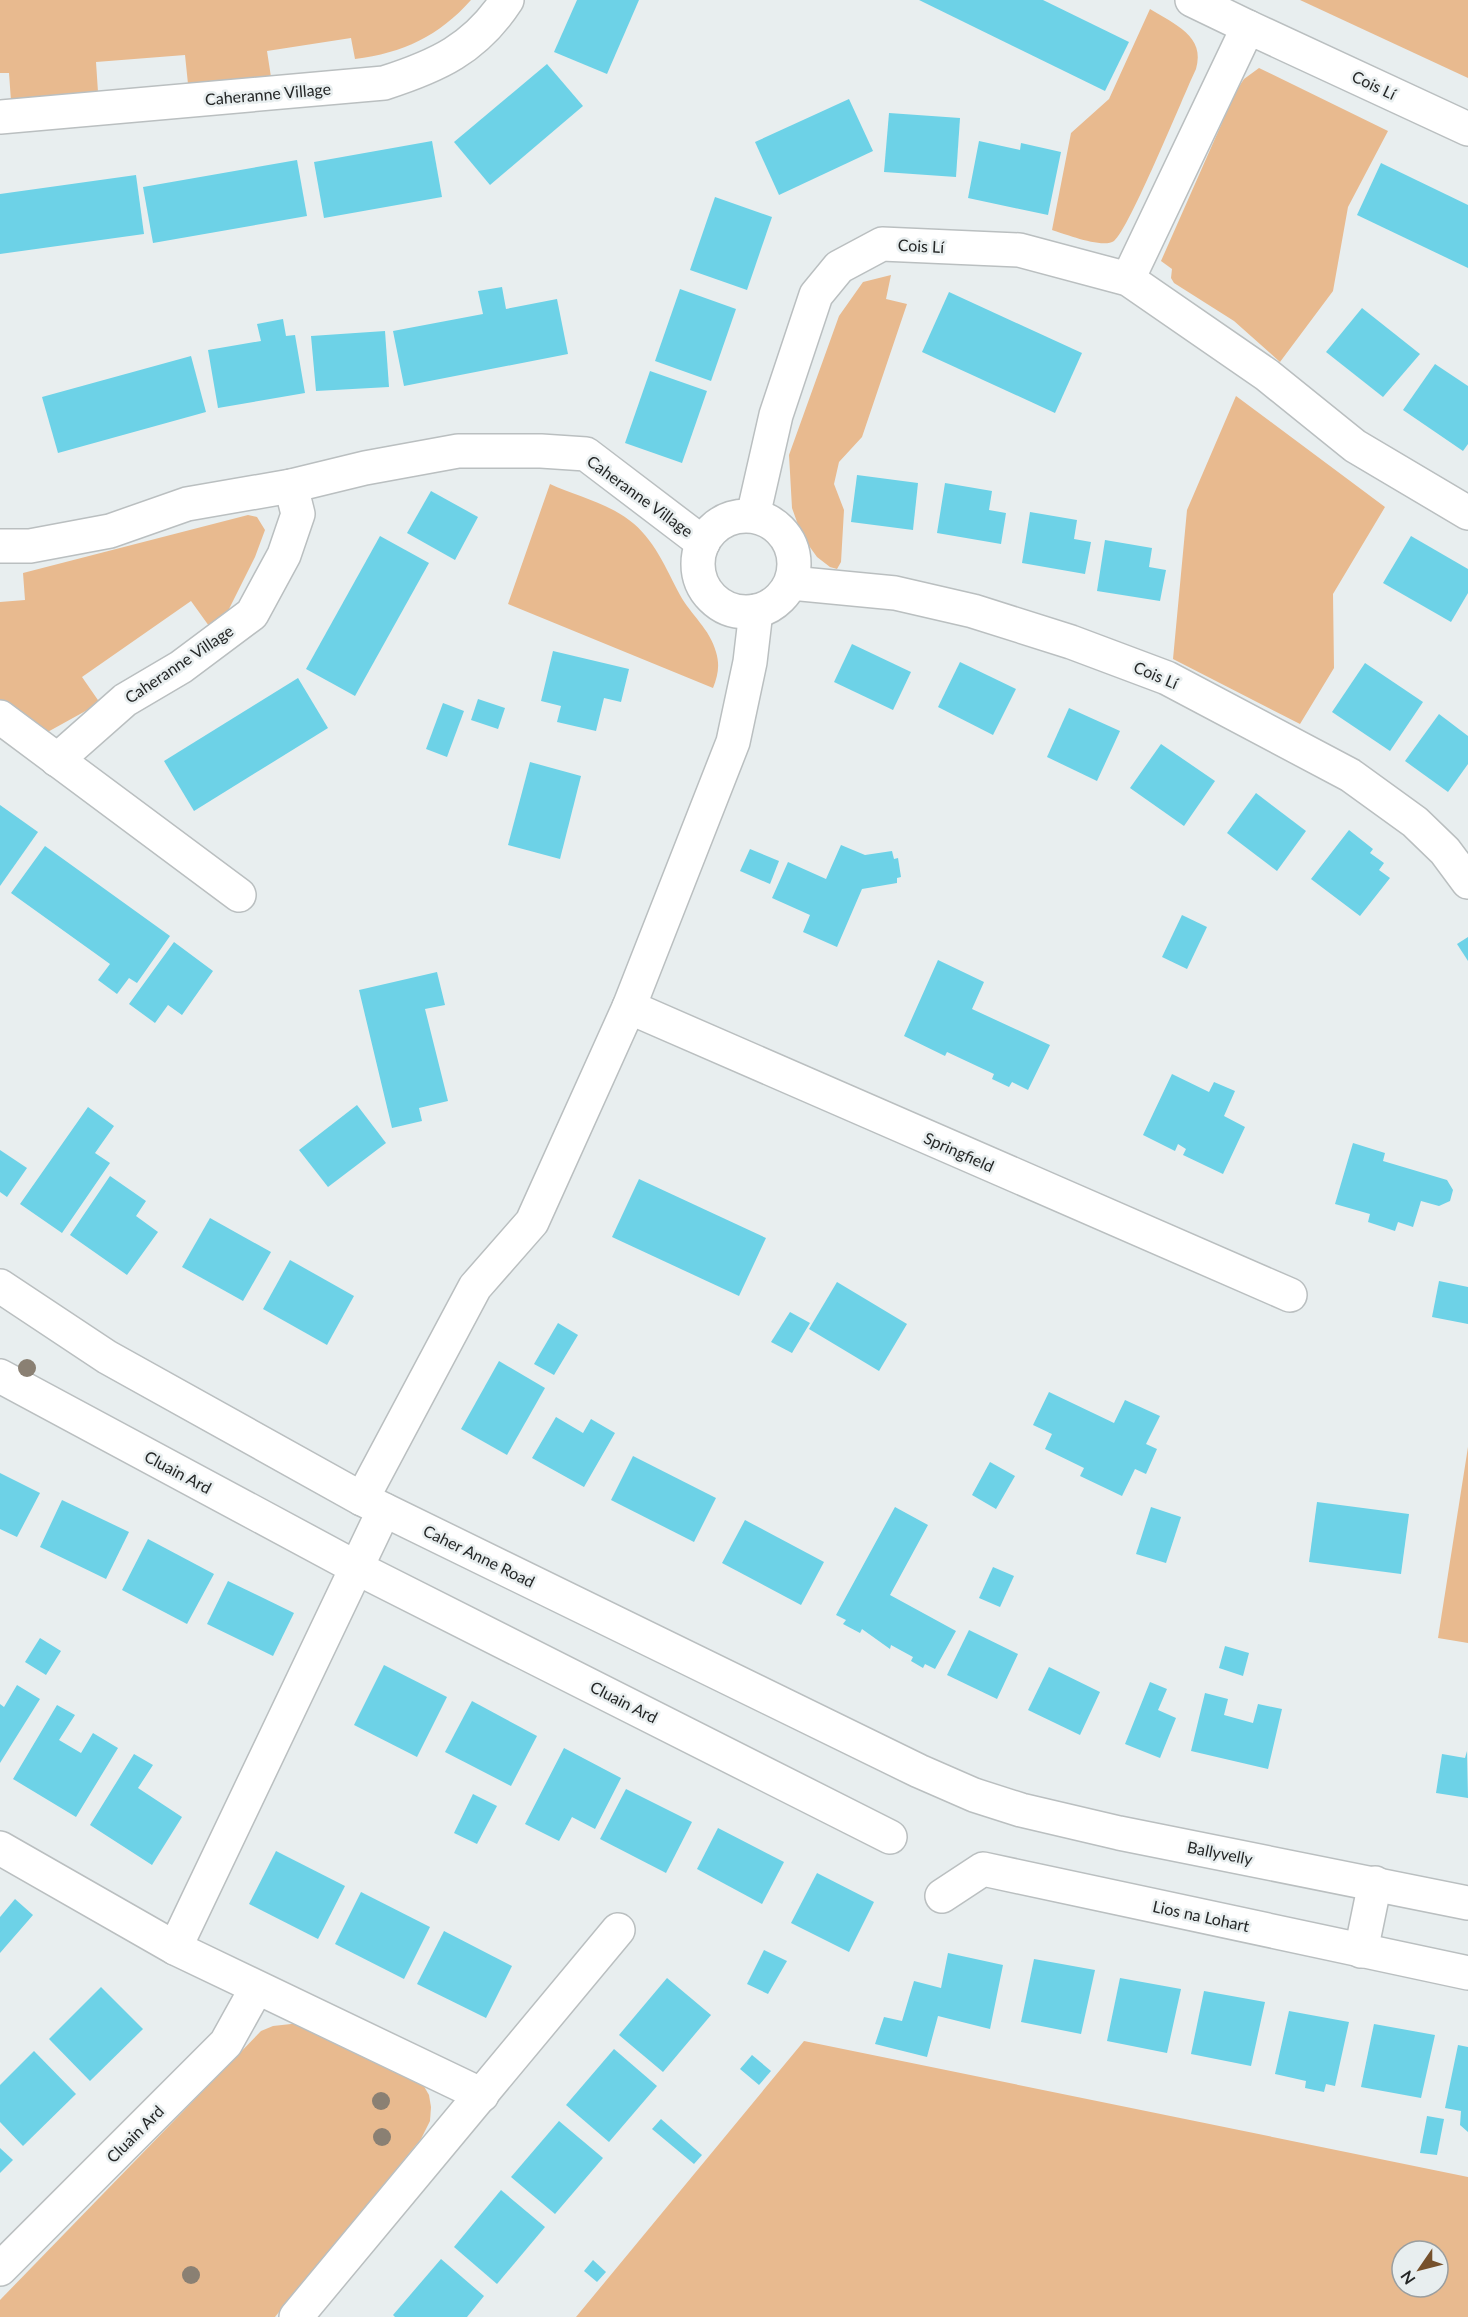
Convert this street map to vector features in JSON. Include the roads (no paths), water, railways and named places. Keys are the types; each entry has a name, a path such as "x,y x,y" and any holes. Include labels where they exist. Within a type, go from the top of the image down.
{"street":[{"name":"Caheranne Village","path":"0,117 384,83 432,68 468,44 498,14 507,0"},
{"name":"Cois Lí","path":"1192,0 1468,129"},
{"path":"1128,279 1248,27"},
{"name":"Cois Lí","path":"753,516 776,415 816,295 839,267 882,244 1019,250 1128,279 1267,375 1355,446 1468,513"},
{"name":"Caheranne Village","path":"0,546 30,546 110,531 187,504 291,486 365,468 458,451 541,450 586,454 703,543"},
{"name":"Caheranne Village","path":"57,760 125,700 181,666 252,614 284,555 298,514 291,486"},
{"path":"753,516 779,528 791,546 794,567 790,583 783,594 769,606 756,611 738,612 721,605 706,590 699,574 698,557 703,543 717,526 733,517 753,516"},
{"name":"Cois Lí","path":"790,583 895,593 973,611 1071,642 1167,678 1350,775 1415,822 1445,851 1468,882"},
{"path":"175,1948 357,1568 373,1504 476,1287 532,1222 629,1008 733,742 750,662 756,611"},
{"path":"0,717 239,895"},
{"name":"Springfield","path":"629,1008 1290,1295"},
{"name":"Caher Anne Road","path":"0,1286 107,1357 373,1504 888,1756 974,1795"},
{"name":"Cluain Ard","path":"0,1376 357,1568 890,1837"},
{"name":"Ballyvelly","path":"974,1795 1021,1810 1119,1833 1375,1883 1468,1904"},
{"path":"0,1848 175,1948 256,1989 482,2095"},
{"name":"Lios na Lohart","path":"942,1896 983,1869 1468,1973"},
{"path":"1361,1951 1375,1883"},
{"path":"296,2317 618,1930"},
{"name":"Cluain Ard","path":"0,2269 226,2043 256,1989"}]}
